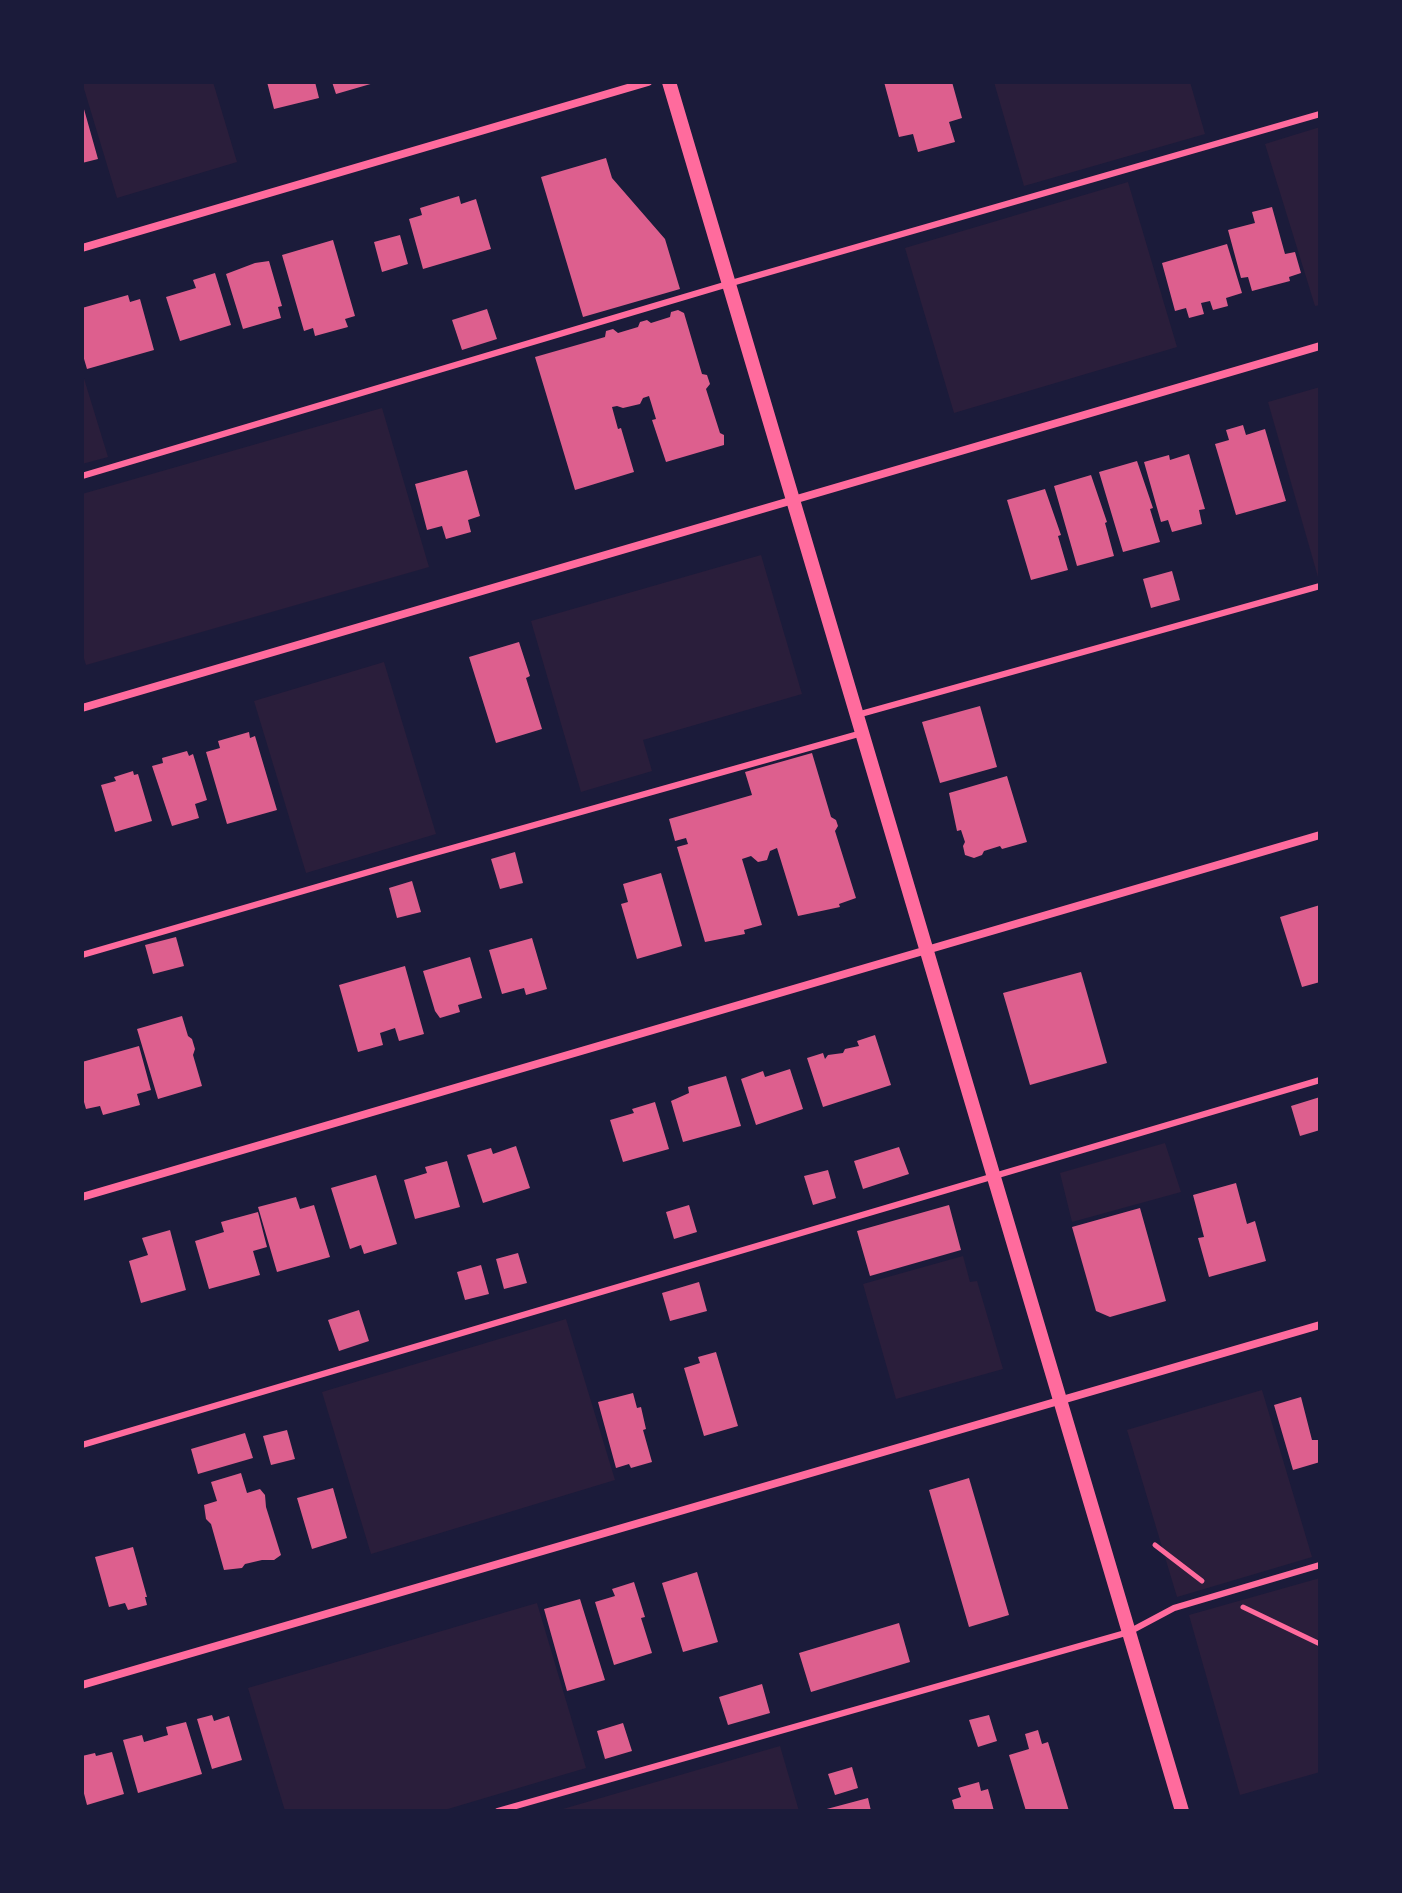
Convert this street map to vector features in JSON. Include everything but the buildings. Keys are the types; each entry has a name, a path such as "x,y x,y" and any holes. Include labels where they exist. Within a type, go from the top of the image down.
{"street":[{"path":"82,248 648,82"},
{"path":"669,82 1182,1811"},
{"path":"82,708 1320,346"},
{"path":"82,1197 1320,835"},
{"path":"82,1685 1320,1325"}],"lane":[{"path":"82,476 728,284 1320,114"},
{"path":"857,715 1320,586"},
{"path":"82,955 862,733"},
{"path":"82,1445 1320,1080"},
{"path":"498,1811 1129,1632 1174,1608 1320,1565"}],"shaded area":[{"path":"82,82 213,82 237,162 117,198"},
{"path":"994,82 1190,82 1205,134 1024,186"},
{"path":"1320,127 1320,305 1315,306 1265,144"},
{"path":"1128,182 1177,347 954,413 905,248"},
{"path":"82,372 108,457 82,464"},
{"path":"1320,387 1320,576 1318,577 1268,402"},
{"path":"382,408 429,567 86,665 82,652 82,494"},
{"path":"761,555 802,694 643,740 652,771 581,792 531,621"},
{"path":"384,662 436,834 306,873 254,701"},
{"path":"1165,1143 1181,1192 1072,1222 1060,1173"},
{"path":"963,1256 970,1282 977,1281 1003,1369 896,1399 863,1284"},
{"path":"566,1319 615,1480 371,1554 322,1392"},
{"path":"1262,1390 1312,1557 1177,1597 1127,1430"},
{"path":"1320,1578 1320,1772 1240,1795 1189,1615"},
{"path":"537,1603 586,1768 441,1811 285,1811 248,1688"},
{"path":"780,1746 799,1811 556,1811"}]}
